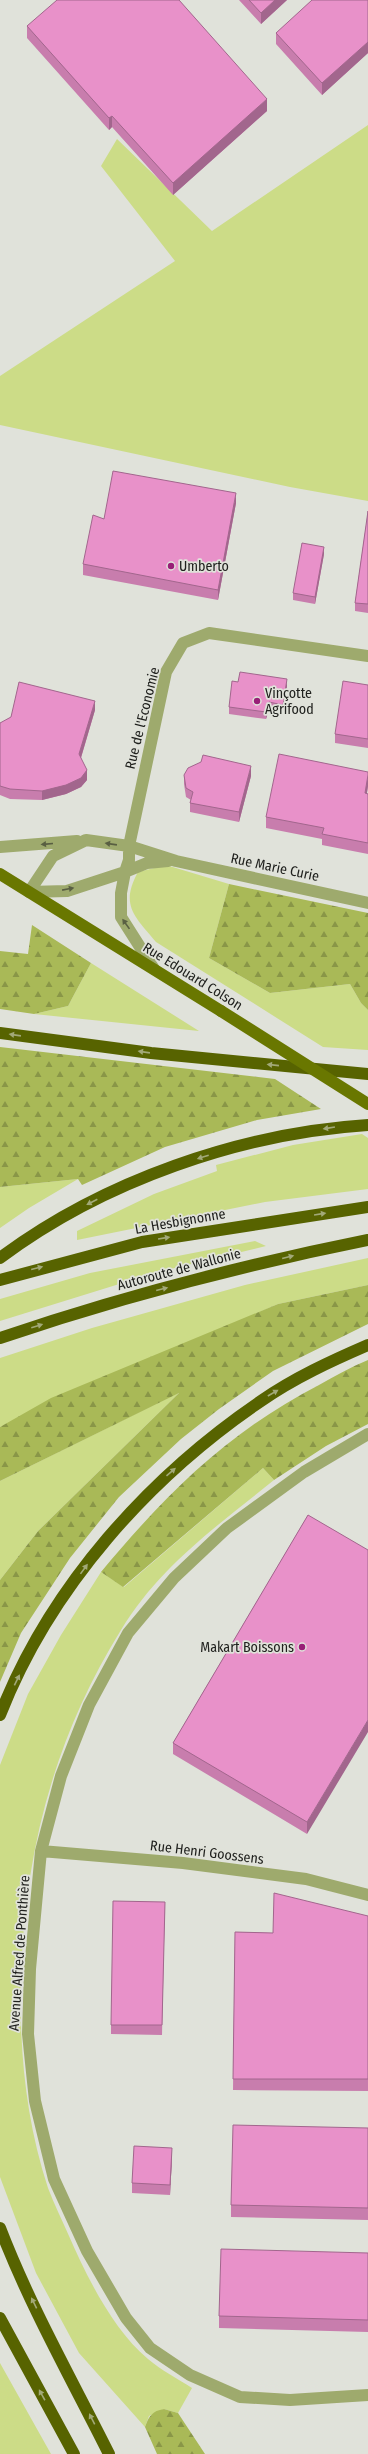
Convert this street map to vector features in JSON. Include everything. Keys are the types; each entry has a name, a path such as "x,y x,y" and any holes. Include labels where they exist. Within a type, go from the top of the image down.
{"highway":[{"path":"0,1033 151,1053 368,1074"},
{"path":"0,1258 66,1216 127,1185 160,1171 248,1143 333,1127 368,1125"},
{"name":"La Hesbignonne","path":"0,1280 142,1242 368,1207"},
{"name":"Autoroute de Wallonie","path":"0,1338 136,1295 293,1255 368,1240"},
{"path":"0,1715 50,1617 86,1567 128,1514 168,1475 211,1438 262,1400 319,1366 368,1345"},
{"path":"0,2228 11,2256 109,2454"},
{"path":"0,2318 74,2454"}],"main road":[{"name":"Rue Edouard Colson","path":"0,874 368,1104"}],"street":[{"name":"Rue de l'Economie","path":"154,969 142,946 121,917 121,893 129,860 128,846 166,672 183,643 209,633 368,656"},
{"path":"29,892 53,856 86,840"},
{"path":"0,847 86,840 128,846 176,861"},
{"path":"29,892 67,891 125,872 147,863 176,861"},
{"name":"Rue Marie Curie","path":"176,861 368,902"},
{"name":"Avenue Alfred de Ponthière","path":"368,1434 304,1472 227,1528 174,1578 128,1633 89,1705 61,1776 41,1851 30,1969 28,2034 35,2101 54,2179 87,2251 126,2318 150,2348 190,2375 240,2397 290,2400 368,2395"},
{"name":"Rue Henri Goossens","path":"41,1851 183,1863 306,1879 368,1895"}],"green space":[{"path":"368,125 368,501 290,487 0,425 0,376 175,261 101,166 117,139 212,231"},
{"path":"166,865 229,884 209,958 270,993 350,984 361,1003 368,1010 368,1050 323,1047 156,942 141,925 132,910 130,893 138,872"},
{"path":"229,884 368,913 368,1010 361,1003 350,984 270,993 209,958"},
{"path":"32,925 91,963 68,1006 34,1014 0,1009 0,951 28,954"},
{"path":"91,963 199,1031 34,1014 68,1006"},
{"path":"0,1047 275,1079 321,1109 257,1120 165,1147 82,1185 78,1179 0,1187"},
{"path":"362,1134 368,1138 368,1189 265,1202 77,1240 77,1231 154,1194 217,1171 216,1165 293,1145"},
{"path":"78,1179 29,1208 0,1228 0,1187"},
{"path":"255,1241 266,1246 158,1272 0,1321 0,1299 90,1273"},
{"path":"368,1258 368,1285 278,1304 0,1427 0,1358 92,1328 245,1285"},
{"path":"368,1285 368,1324 273,1371 219,1409 181,1439 119,1497 70,1558 21,1633 0,1682 0,1580 38,1531 179,1393 0,1481 0,1427 51,1398 278,1304"},
{"path":"368,1360 368,1424 326,1446 274,1480 263,1468 123,1587 101,1572 150,1516 200,1467 227,1444 286,1403"},
{"path":"180,1392 38,1531 0,1580 0,1481"},
{"path":"263,1468 274,1480 210,1531 153,1586 136,1607 121,1630 98,1671 78,1713 61,1755 47,1798 36,1842 28,1887 23,1933 21,2033 29,2111 40,2163 48,2188 84,2268 112,2318 135,2347 148,2359 164,2371 192,2388 178,2413 164,2409 149,2416 145,2427 79,2353 36,2273 0,2177 0,1765 28,1694 61,1635 101,1572 124,1587"},
{"path":"0,2363 51,2454 0,2454"},
{"path":"164,2409 178,2413 205,2454 157,2454 145,2427 152,2415 157,2411"}],"building":[{"path":"57,0 179,0 267,99 173,183 112,116 109,118 27,26"},
{"path":"249,0 275,0 261,13"},
{"path":"312,0 368,0 368,42 322,83 276,33"},
{"path":"113,471 236,493 218,590 83,564 93,515 104,519"},
{"path":"368,511 368,604 355,603"},
{"path":"302,543 324,547 315,597 293,593"},
{"name":"Vinçotte Agrifood","path":"240,672 287,679 283,705 269,702 266,712 229,707 232,681 238,682"},
{"path":"343,681 368,685 368,739 335,734"},
{"path":"19,682 95,701 79,754 87,770 81,778 66,785 42,791 10,789 0,786 0,723 11,717"},
{"path":"279,754 368,772 365,793 368,794 368,843 322,834 324,828 266,817"},
{"path":"203,755 251,766 239,812 190,803 193,792 186,788 184,775 188,768 201,762"},
{"name":"Makart Boissons","path":"308,1515 368,1550 368,1720 307,1822 173,1743"},
{"path":"274,1893 368,1916 368,2079 233,2079 235,1932 273,1933"},
{"path":"113,1901 165,1902 162,2025 111,2025"},
{"path":"233,2125 368,2128 368,2208 231,2205"},
{"path":"134,2146 172,2148 170,2185 132,2183"},
{"path":"221,2249 368,2253 368,2320 219,2316"}],"place":[{"name":"Umberto","path":"171,566"},
{"name":"Vinçotte Agrifood","path":"257,701"},
{"name":"Makart Boissons","path":"302,1647"}]}
